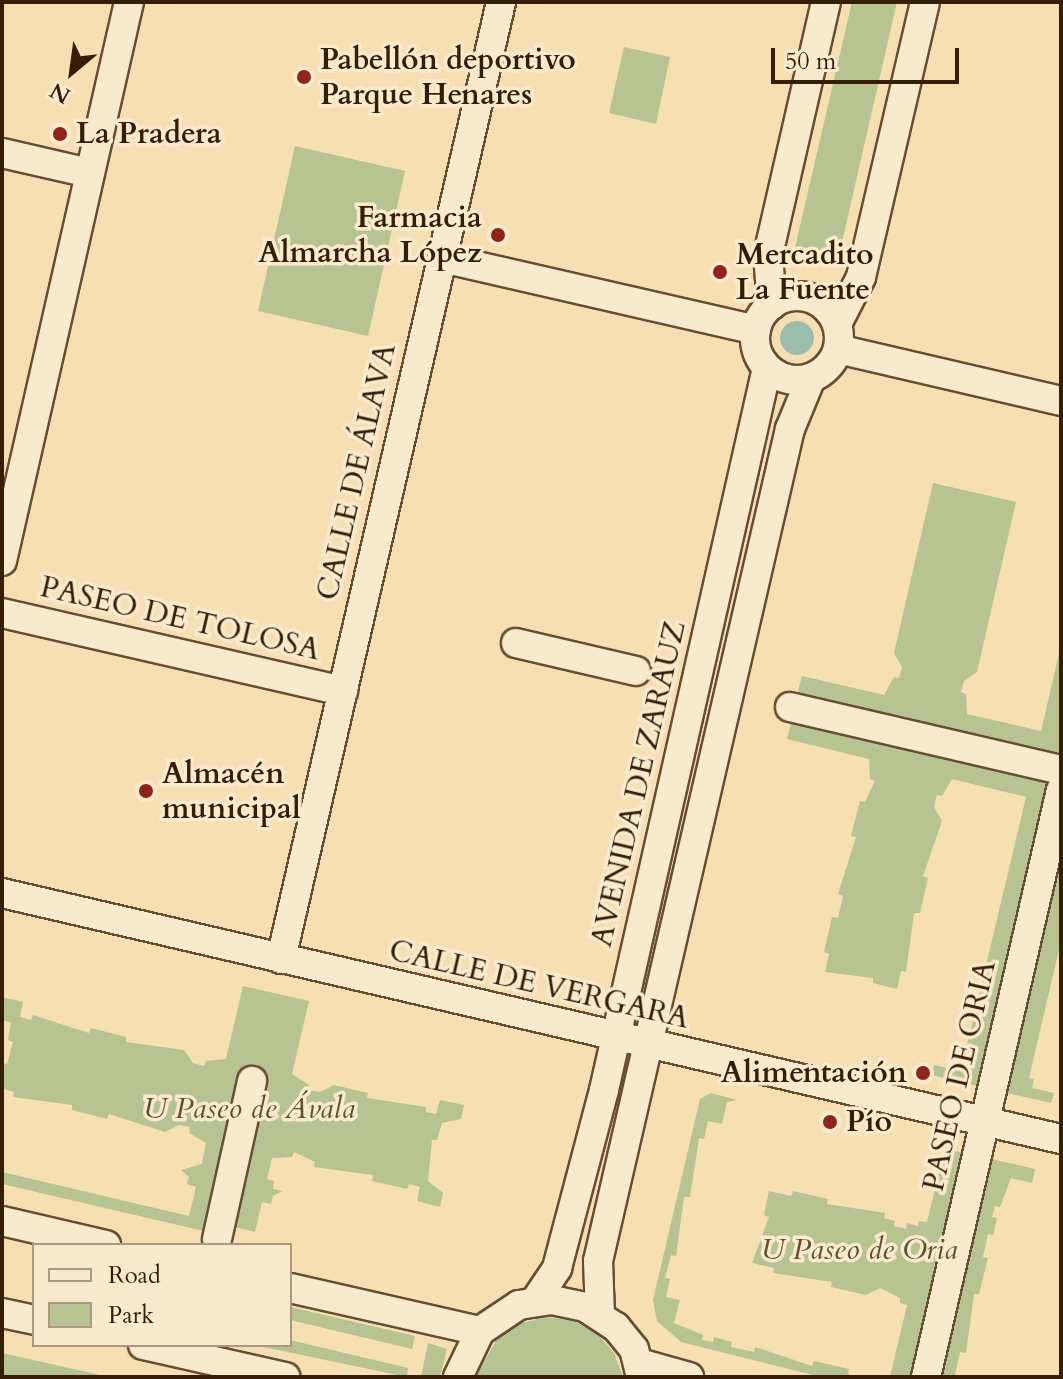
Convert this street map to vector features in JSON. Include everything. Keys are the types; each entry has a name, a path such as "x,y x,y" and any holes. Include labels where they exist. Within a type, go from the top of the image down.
{"street":[{"path":"2,561 129,2"},
{"name":"CALLE DE ÁLAVA","path":"281,959 501,2"},
{"path":"772,305 768,255 826,2"},
{"path":"767,368 788,379 811,378 828,367 861,277 925,2"},
{"path":"2,153 89,173"},
{"path":"442,258 756,330 772,305 789,297 809,298 826,308 837,337"},
{"name":"AVENIDA DE ZARAUZ","path":"535,1301 557,1268 615,1039 767,368 757,350 756,330"},
{"path":"837,337 1061,401"},
{"path":"600,1315 598,1261 790,429 811,378"},
{"name":"PASEO DE TOLOSA","path":"2,613 343,691"},
{"path":"516,643 636,671"},
{"path":"790,707 1061,770"},
{"name":"PASEO DE ORIA","path":"926,1377 1061,790"},
{"name":"CALLE DE VERGARA","path":"2,893 615,1039 1061,1139"},
{"path":"217,1239 252,1081"},
{"path":"2,1221 97,1243"},
{"path":"292,1288 480,1331"},
{"path":"458,1377 480,1331 503,1313 535,1301 569,1302 600,1315 629,1342 640,1370 689,1377"},
{"path":"2,1313 32,1320"},
{"path":"152,1347 285,1377"}],"green space":[{"path":"852,2 897,2 837,264 794,252"},
{"path":"624,47 670,57 656,124 609,113"},
{"path":"295,146 405,171 368,336 258,311"},
{"path":"933,483 1016,502 977,672 964,681 961,692 966,694 967,714 1041,731 1061,645 1061,758 797,695 802,676 884,695 894,677 899,678 902,667 894,653"},
{"path":"793,716 1052,774 986,1088 931,1075 934,1065 956,1070 963,1062 1026,797 952,779 942,796 937,795 934,807 942,821 923,876 928,878 920,913 914,913 906,972 901,971 897,989 873,983 873,978 825,972 829,954 824,952 832,917 838,918 843,896 838,894 856,837 851,836 860,801 865,802 875,781 870,779 869,759 787,739"},
{"path":"1061,820 1061,941 1029,1078 1034,1079 1032,1088 1054,1093 1051,1103 998,1091"},
{"name":"U Paseo de Ávala","path":"243,986 309,1001 292,1074 309,1085 308,1090 320,1092 334,1085 368,1093 367,1098 426,1107 426,1112 436,1114 440,1100 464,1105 461,1119 442,1123 437,1140 432,1140 428,1181 443,1193 440,1207 417,1201 420,1187 409,1184 407,1189 372,1181 373,1175 314,1167 315,1162 294,1152 292,1157 272,1158 267,1179 274,1181 273,1189 283,1191 273,1196 271,1204 262,1202 255,1232 215,1222 208,1232 2,1184 2,1172 189,1216 196,1187 187,1184 189,1177 181,1170 202,1164 206,1143 189,1133 190,1127 179,1125 165,1132 109,1114 107,1119 72,1110 72,1105 13,1097 14,1092 4,1089 2,1093 2,1063 7,1064 13,1042 8,1040 11,1023 3,1020 2,997 23,1002 20,1017 31,1020 33,1015 89,1033 91,1028 126,1037 126,1042 184,1050 193,1063 204,1066 206,1061 226,1059"},
{"name":"U Paseo de Oria","path":"711,1093 737,1100 727,1102 722,1124 708,1121 704,1139 699,1138 690,1197 684,1197 676,1256 671,1255 665,1278 670,1279 666,1297 680,1300 674,1323 703,1335 702,1340 713,1342 714,1337 732,1342 731,1347 754,1352 755,1347 812,1366 814,1361 849,1369 848,1374 858,1377 821,1377 681,1342 657,1321 653,1300 700,1099"},
{"name":"U Paseo de Oria","path":"945,1149 970,1154 919,1377 890,1377 907,1305 900,1303 900,1298 880,1288 866,1295 831,1287 832,1282 773,1273 774,1268 752,1263 769,1217 764,1215 769,1191 791,1196 793,1191 828,1199 827,1204 885,1213 884,1218 895,1221 894,1226 906,1229 907,1223 918,1226 919,1221 927,1222"},
{"name":"U Paseo de Oria","path":"983,1157 1035,1169 1032,1183 1011,1178 1000,1207 995,1206 992,1217 997,1218 993,1235 988,1234 983,1257 988,1258 979,1294 974,1294 966,1353 960,1352 955,1375 960,1377 933,1377"},
{"path":"292,1307 415,1336 412,1349 292,1320"},
{"path":"546,1317 574,1321 599,1335 614,1353 623,1377 476,1377 498,1337 518,1324"},
{"path":"292,1340 408,1368 407,1377 264,1347 292,1347"},
{"path":"428,1343 447,1349 440,1377 421,1377"},
{"path":"2,1353 109,1377 2,1377"}],"shaded area":[{"path":"797,321 809,326 814,338 809,350 797,355 785,350 780,338 785,326"}],"place":[{"name":"Pabellón deportivo Parque Henares","path":"304,77"},
{"name":"La Pradera","path":"60,134"},
{"name":"Farmacia Almarcha López","path":"498,235"},
{"name":"Mercadito La Fuente","path":"720,272"},
{"name":"Almacén municipal","path":"146,791"},
{"name":"Alimentación","path":"923,1073"},
{"name":"Pío","path":"830,1122"}]}
